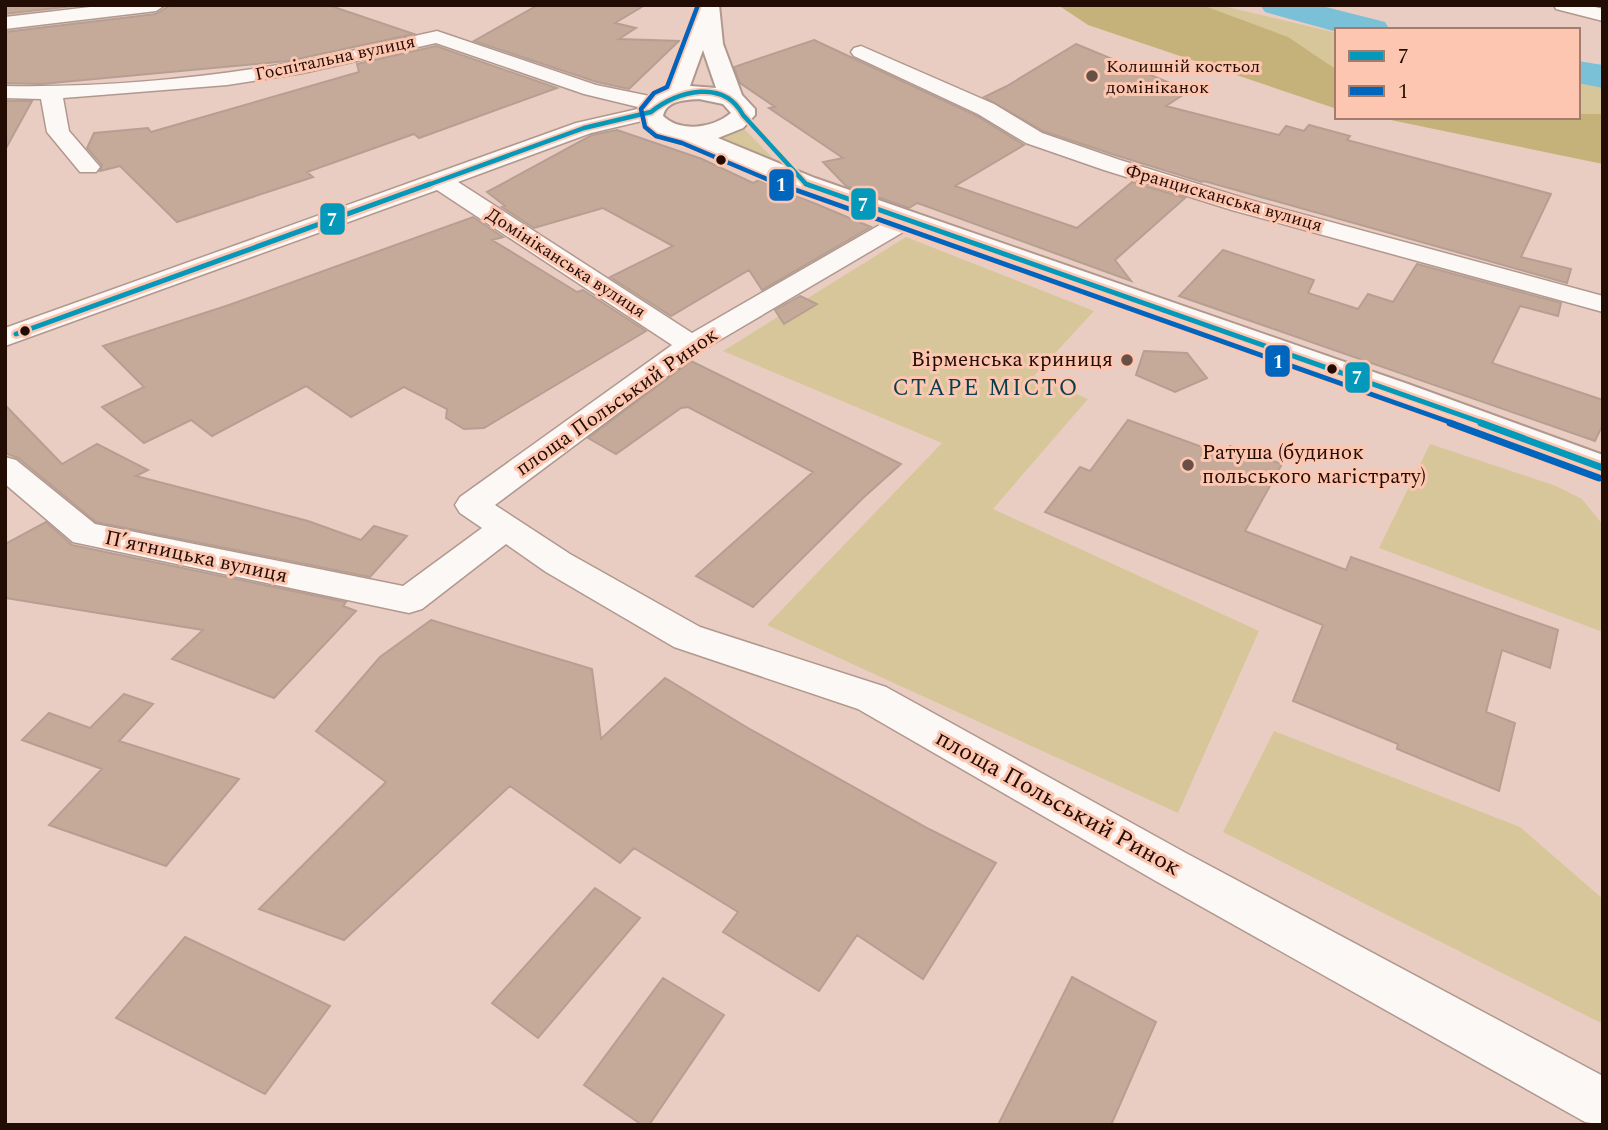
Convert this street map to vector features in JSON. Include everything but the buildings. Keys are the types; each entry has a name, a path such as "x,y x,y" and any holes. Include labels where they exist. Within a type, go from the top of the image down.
{"main road":[{"path":"709,5 661,104 654,122 661,127 685,133 806,184 1396,391 1603,468"},
{"path":"685,133 715,131 738,122 737,106 712,44 709,5"},
{"path":"661,104 699,92 737,106 806,184"}],"street":[{"path":"5,23 156,5"},
{"path":"1563,5 1598,12"},
{"name":"Госпітальна вулиця","path":"5,92 51,93 228,79 303,67 437,37 591,90 661,104"},
{"name":"Францисканська вулиця","path":"860,52 986,109 1034,138 1112,165 1241,205 1603,304"},
{"path":"51,93 58,132 88,167"},
{"path":"5,338 584,128 661,104"},
{"name":"Домініканська вулиця","path":"440,181 691,345"},
{"name":"площа Польський Ринок","path":"906,220 691,345 472,505 558,563 687,637 872,698 1169,866 1603,1104"},
{"name":"Пʼятницька вулиця","path":"5,467 85,534 409,600 504,528"}],"shaded area":[{"path":"1058,5 1202,5 1288,37 1335,69 1335,108 1088,25"},
{"path":"1202,5 1219,5 1335,33 1335,69"},
{"path":"1580,80 1603,85 1603,114 1580,114"},
{"path":"1580,114 1603,114 1603,164 1386,119 1580,119"},
{"path":"742,127 780,165 712,138 731,135"},
{"path":"906,237 1094,311 1034,376 1088,399 993,509 1259,631 1178,813 767,625 942,443 723,351"},
{"path":"1430,444 1556,486 1582,499 1603,525 1603,632 1379,548"},
{"path":"1274,731 1520,827 1603,899 1603,1024 1223,832"}],"waterway":[{"path":"1277,5 1364,28"},
{"path":"1580,72 1603,77"}],"transit line":[{"name":"1","path":"698,5 667,87 654,93 641,109 645,127 656,136 682,143 803,194 1392,401 1599,478"},
{"name":"7","path":"651,112 660,104 686,94 701,91 727,96 737,103 743,115 806,184 1396,391 1603,468"},
{"name":"7","path":"16,334 584,128 651,112"}],"place":[{"name":"Колишній костьол домініканок","path":"1092,76"},
{"name":"Вірменська криниця","path":"1127,360"},
{"name":"Ратуша (будинок польського магістрату)","path":"1188,465"}],"district":[{"name":"СТАРЕ МІСТО","path":"986,388"}]}
